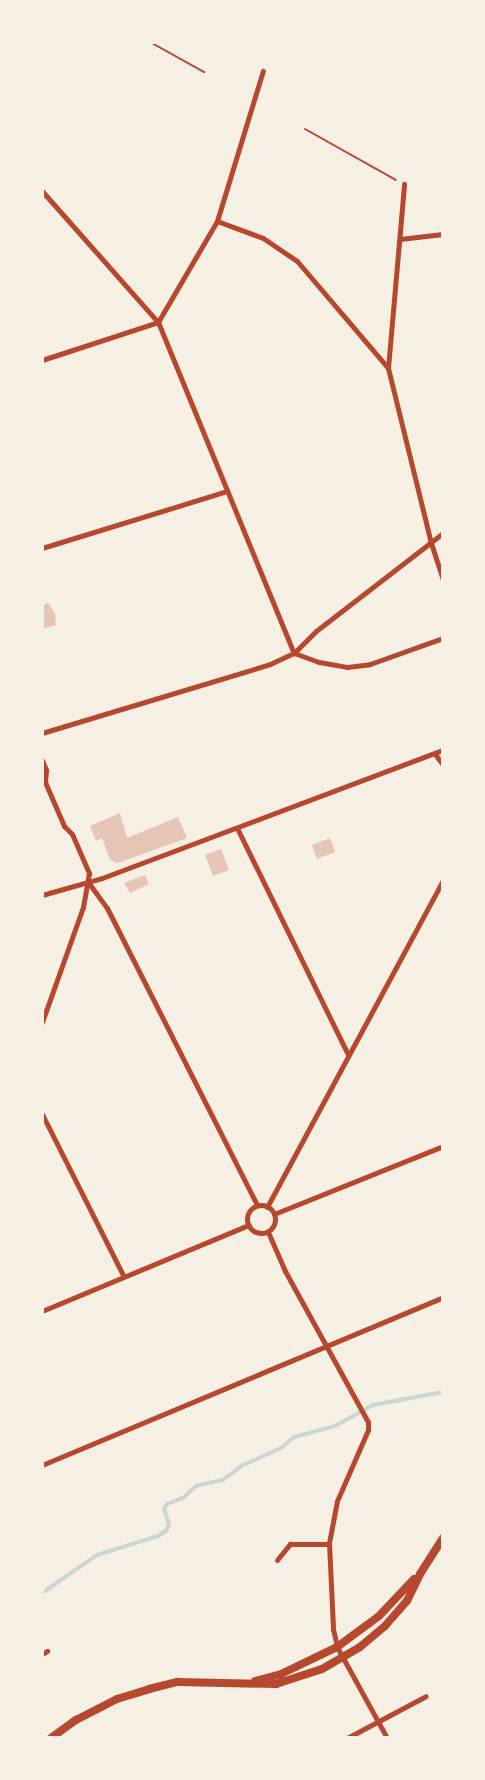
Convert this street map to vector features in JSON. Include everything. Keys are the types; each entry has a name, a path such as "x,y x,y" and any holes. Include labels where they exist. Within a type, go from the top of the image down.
{"main road":[{"path":"51,1738 76,1720 117,1699 149,1689 178,1682 276,1684 310,1675 343,1657 385,1626 407,1601 420,1574 443,1538"},
{"path":"245,1684 281,1674 337,1647 379,1616 420,1574"}],"street":[{"path":"42,360 158,322 217,221 262,70"},
{"path":"404,184 388,368 431,543 443,580"},
{"path":"42,191 158,322 294,653 328,664 347,666 370,664 443,638"},
{"path":"217,221 263,238 297,261 388,368"},
{"path":"400,239 443,234"},
{"path":"42,548 227,491"},
{"path":"42,733 270,664 294,653 325,623 443,533"},
{"path":"55,721 58,729"},
{"path":"42,895 88,882 443,750"},
{"path":"435,754 443,765"},
{"path":"42,760 46,770 45,782 64,826 72,834 89,873 83,907 42,1022"},
{"path":"237,828 348,1055"},
{"path":"267,1207 443,880"},
{"path":"88,882 106,909 257,1205"},
{"path":"42,1114 124,1277"},
{"path":"274,1214 443,1146"},
{"path":"257,1205 267,1207 274,1214 275,1222 268,1232"},
{"path":"257,1205 248,1213 249,1224 254,1231 268,1232"},
{"path":"42,1311 249,1224"},
{"path":"268,1232 285,1271 366,1413 368,1430 337,1501 329,1544 333,1629 337,1647 387,1738"},
{"path":"42,1465 443,1297"},
{"path":"277,1560 290,1544 329,1544"},
{"path":"347,1738 426,1696"},
{"path":"187,1738 217,1738"}],"path":[{"path":"150,42 204,72"},
{"path":"304,129 381,169 404,184"}],"building":[{"path":"48,603 55,613 56,625 42,629 42,605"},
{"path":"120,813 127,838 178,817 187,838 118,863 110,860 102,838 96,841 90,826"},
{"path":"330,838 335,852 317,859 312,845"},
{"path":"221,849 229,870 213,876 205,855"},
{"path":"145,875 149,884 130,893 124,883"}],"waterway":[{"path":"42,1593 97,1555 158,1536 166,1531 169,1525 164,1509 167,1504 183,1498 196,1486 223,1480 243,1465 281,1448 294,1437 335,1426 373,1405 443,1392"}]}
